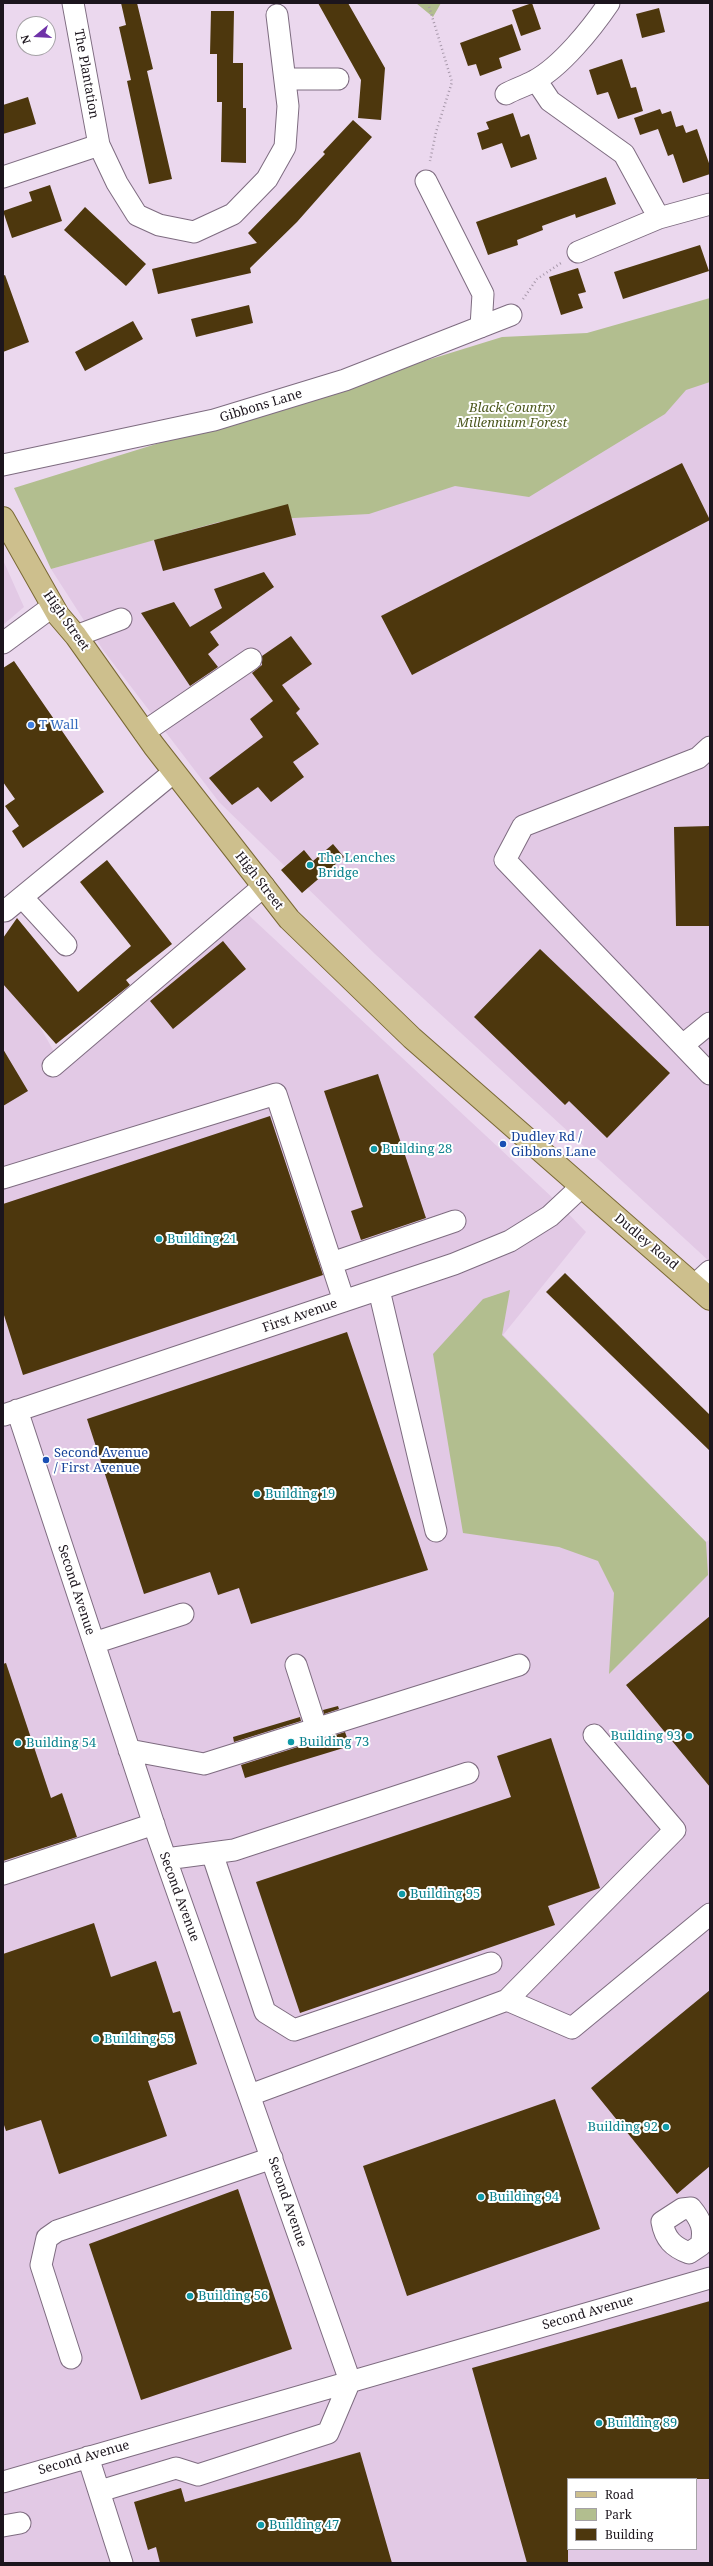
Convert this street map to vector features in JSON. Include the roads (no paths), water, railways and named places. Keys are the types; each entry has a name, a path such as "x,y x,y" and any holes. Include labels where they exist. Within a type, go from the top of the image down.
{"main road":[{"name":"High Street","path":"3,518 53,606 174,772 289,919 412,1038 581,1187"},
{"name":"Dudley Road","path":"581,1187 705,1285"}],"street":[{"name":"The Plantation","path":"73,3 98,145 117,183 137,215 159,225 194,232 233,214 267,179 285,147 288,106 277,15"},
{"path":"506,94 536,80 589,32 609,3"},
{"path":"285,79 338,79"},
{"path":"536,80 550,101 624,154 659,218"},
{"path":"3,177 98,145"},
{"path":"426,181 483,294 481,327"},
{"path":"578,252 659,218 710,204"},
{"name":"Gibbons Lane","path":"3,465 214,420 346,380 510,315"},
{"path":"3,643 53,606"},
{"path":"76,636 121,619"},
{"path":"144,732 251,659"},
{"path":"706,755 523,826 504,860 710,1074"},
{"path":"3,911 174,772"},
{"path":"53,1066 264,886"},
{"path":"22,897 66,945"},
{"path":"682,1045 710,1023"},
{"path":"3,1178 276,1094 344,1301"},
{"name":"First Avenue","path":"10,1412 454,1264 510,1241 550,1216 581,1187"},
{"path":"332,1264 455,1221"},
{"path":"379,1290 436,1531"},
{"name":"Second Avenue","path":"10,1412 94,1643 166,1859 350,2381"},
{"path":"94,1643 183,1614"},
{"path":"296,1665 316,1727"},
{"path":"129,1750 204,1764 316,1727 519,1665"},
{"path":"250,2095 507,2000 674,1830 594,1735"},
{"path":"166,1859 234,1850 468,1773"},
{"path":"3,1874 154,1824"},
{"path":"212,1853 265,2012 294,2030 491,1963"},
{"path":"507,2000 572,2028 710,1914"},
{"path":"71,2358 41,2265 47,2238 57,2231 272,2158"},
{"path":"689,2253 704,2280"},
{"name":"Second Avenue","path":"3,2482 704,2280"},
{"path":"100,2491 176,2468 198,2475 328,2433 350,2381"},
{"path":"88,2457 122,2563"}],"place":[{"name":"T Wall","path":"31,725"},
{"name":"The Lenches Bridge","path":"310,865"},
{"name":"Dudley Rd / Gibbons Lane","path":"503,1144"},
{"name":"Building 28","path":"374,1149"},
{"name":"Building 21","path":"159,1239"},
{"name":"Second Avenue / First Avenue","path":"46,1460"},
{"name":"Building 19","path":"257,1494"},
{"name":"Building 93","path":"689,1736"},
{"name":"Building 73","path":"291,1742"},
{"name":"Building 54","path":"18,1743"},
{"name":"Building 95","path":"402,1894"},
{"name":"Building 55","path":"96,2039"},
{"name":"Building 92","path":"666,2127"},
{"name":"Building 94","path":"481,2197"},
{"name":"Building 56","path":"190,2296"},
{"name":"Building 89","path":"599,2423"},
{"name":"Building 47","path":"261,2525"}],"park label":[{"name":"Black Country Millennium Forest","path":"512,416"}]}
